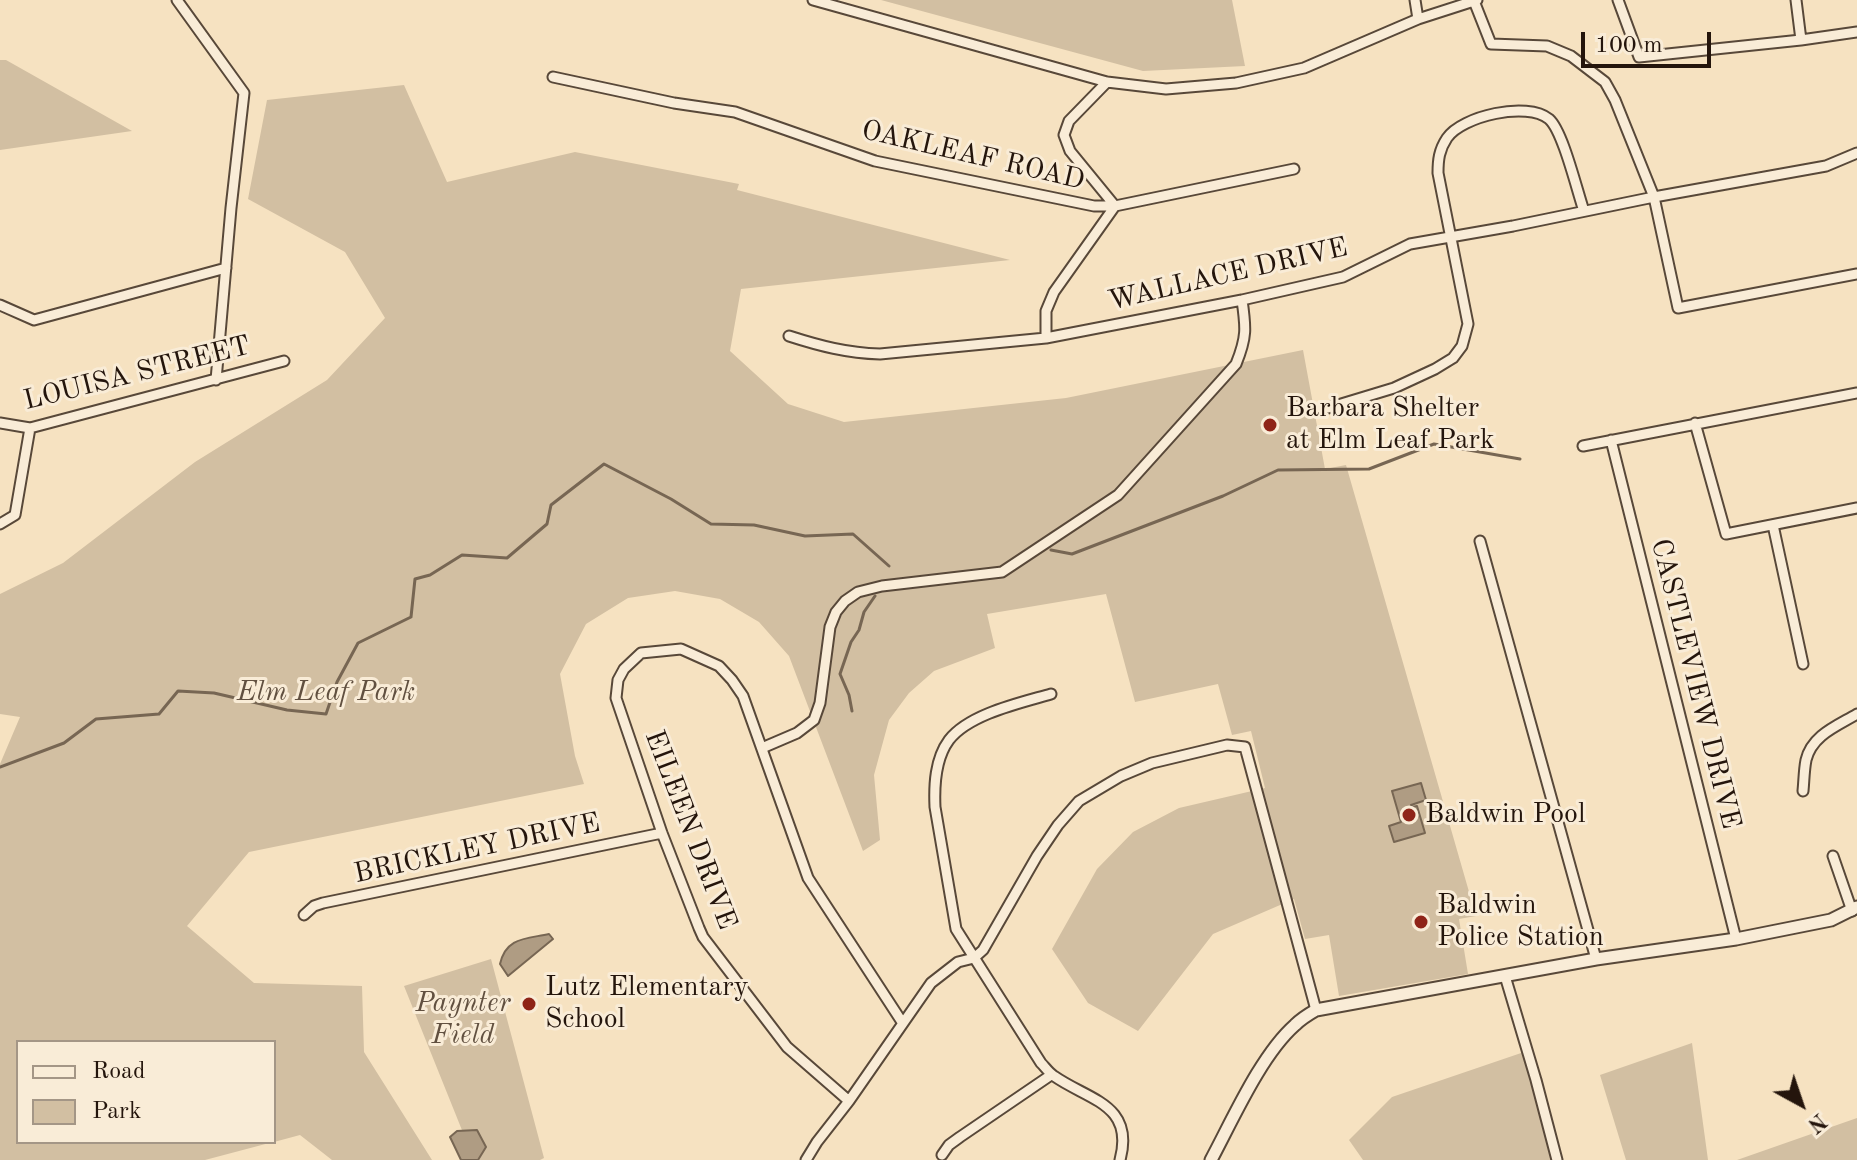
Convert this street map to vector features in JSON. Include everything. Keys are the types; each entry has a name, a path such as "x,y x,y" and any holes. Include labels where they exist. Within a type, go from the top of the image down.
{"street":[{"path":"177,0 244,93 216,380"},
{"path":"813,0 1107,82 1166,89 1236,83 1304,68 1418,19 1476,0 1491,44 1547,46 1571,56 1605,82 1654,197 1678,308 1857,274"},
{"path":"1415,0 1418,19"},
{"path":"1618,0 1639,57 1857,32"},
{"path":"1796,0 1801,40"},
{"name":"OAKLEAF ROAD","path":"553,77 674,103 735,112 875,161 1094,206 1115,206 1294,169"},
{"path":"1046,338 1046,311 1054,292 1115,206 1070,151 1064,135 1069,121 1107,82"},
{"path":"1328,408 1394,388 1453,358 1462,346 1468,324 1438,173 1438,155 1448,136 1478,118 1520,110 1537,113 1549,120 1558,133 1584,211"},
{"name":"WALLACE DRIVE","path":"789,336 823,347 880,354 1046,338 1343,277 1410,244 1826,166 1857,153"},
{"path":"0,305 34,320 226,268"},
{"path":"902,1022 808,878 762,748 797,733 814,720 820,703 830,627 845,601 858,592 882,586 1002,572 1118,495 1236,364 1244,344 1242,300"},
{"name":"LOUISA STREET","path":"0,423 30,428 284,361"},
{"path":"1583,446 1857,393"},
{"path":"1695,423 1726,534 1857,508"},
{"path":"0,524 15,515 30,428"},
{"name":"CASTLEVIEW DRIVE","path":"1611,440 1736,939"},
{"path":"1773,525 1803,664"},
{"path":"1480,541 1596,959"},
{"name":"EILEEN DRIVE","path":"762,748 743,696 719,666 681,649 641,653 624,669 618,680 616,698 662,833 703,937 787,1047 849,1101"},
{"path":"1051,694 986,715 949,741 938,765 934,787 935,807 956,929 1051,1075 1107,1106 1114,1114 1121,1125 1123,1139 1120,1160"},
{"path":"1803,791 1806,760 1811,747 1822,734 1857,714"},
{"path":"806,1160 931,983 958,962 974,958 983,950 1058,825 1079,801 1102,786 1152,763 1227,745 1245,747 1316,1010"},
{"name":"BRICKLEY DRIVE","path":"304,915 323,903 662,833"},
{"path":"1211,1160 1275,1047 1295,1025 1316,1010 1831,920 1854,909 1833,856"},
{"path":"1505,976 1557,1160"},
{"path":"942,1155 949,1145 1051,1075"}],"green space":[{"path":"881,0 1232,0 1245,66 1143,71"},
{"path":"0,60 6,60 132,131 0,150"},
{"name":"Elm Leaf Park","path":"404,85 447,182 575,152 739,184 737,190 1010,260 741,289 730,351 788,404 844,422 1066,398 1303,350 1325,469 1346,465 1476,916 1459,919 1468,974 1339,996 1329,935 1305,939 1294,899 1213,934 1138,1031 1088,1003 1052,949 1097,869 1133,832 1179,808 1265,788 1251,731 1232,735 1218,684 1135,702 1106,594 987,614 995,648 934,671 909,693 889,720 874,775 880,840 863,851 789,656 759,622 720,599 675,591 628,598 586,624 560,674 575,756 584,784 249,852 187,926 254,983 362,986 364,1052 432,1160 332,1160 300,1135 276,1141 276,1040 16,1040 16,1144 265,1144 205,1160 0,1160 0,764 20,717 0,714 0,594 63,563 195,462 327,380 385,318 345,252 248,199 267,100"},
{"name":"Paynter Field","path":"491,959 544,1158 540,1160 474,1160 404,986"},
{"path":"1692,1043 1708,1160 1626,1160 1600,1075"},
{"path":"1527,1051 1557,1160 1363,1160 1349,1140 1392,1097"},
{"path":"1857,1118 1857,1160 1737,1160"}],"shaded area":[{"name":"Baldwin Pool","path":"1421,783 1426,800 1411,805 1417,806 1425,833 1394,842 1389,826 1401,822 1392,791"},
{"path":"549,934 553,939 508,976 500,964 507,949 518,941"},
{"path":"477,1130 486,1147 478,1160 461,1160 450,1137 457,1131"}],"waterway":[{"path":"1051,550 1072,554 1223,496 1278,470 1369,469 1434,444 1520,459"},
{"path":"0,767 64,743 96,719 159,714 178,691 214,693 287,710 326,714 337,682 358,643 411,617 415,579 430,575 462,555 507,558 547,524 551,505 604,464 711,524 754,525 805,536 853,534 889,566"},
{"path":"852,711 840,674 864,612 875,596"}],"place":[{"name":"Barbara Shelter at Elm Leaf Park","path":"1270,425"},
{"name":"Baldwin Pool","path":"1409,815"},
{"name":"Baldwin Police Station","path":"1421,922"},
{"name":"Lutz Elementary School","path":"529,1004"}]}
